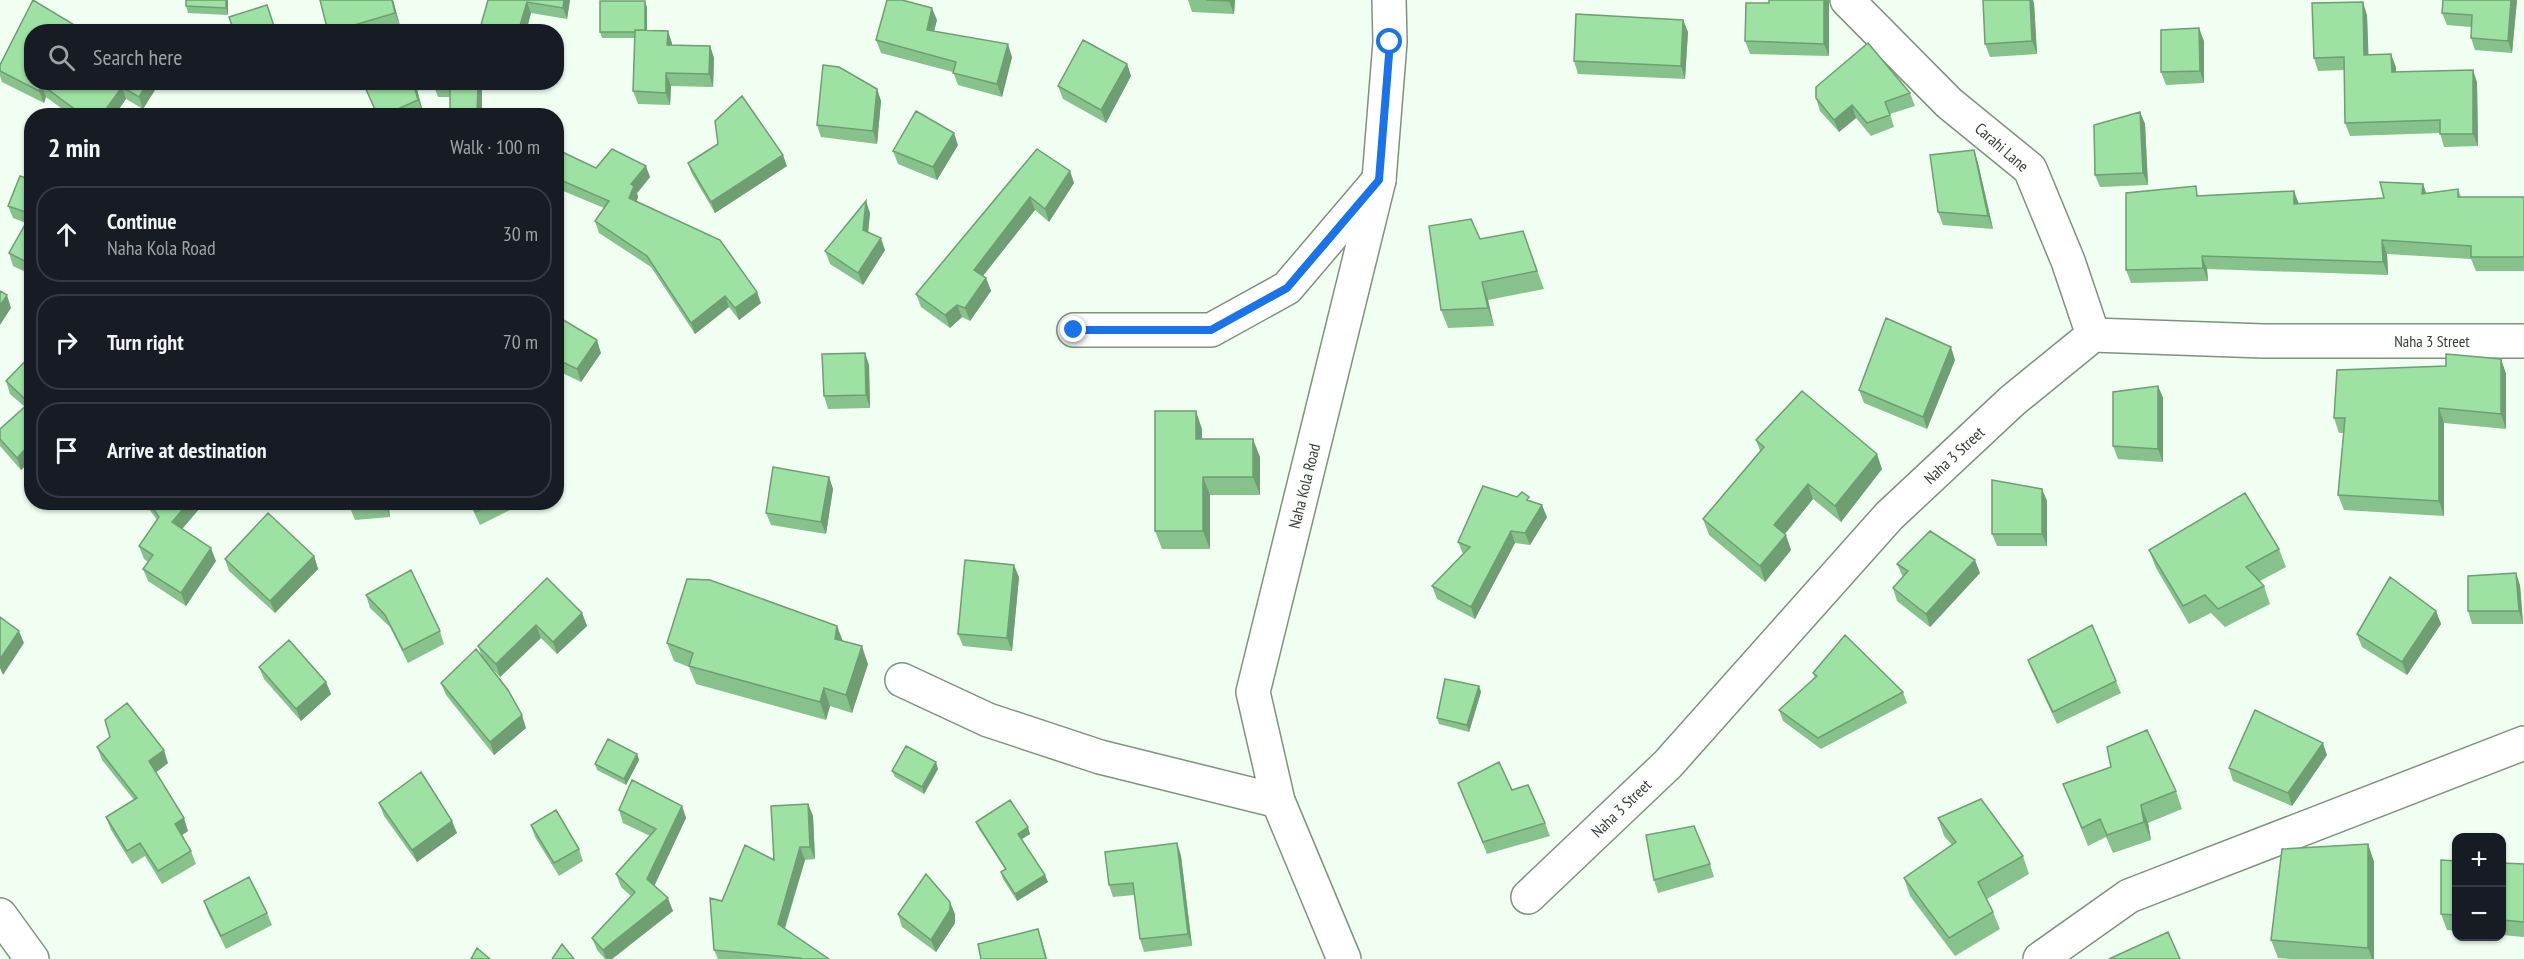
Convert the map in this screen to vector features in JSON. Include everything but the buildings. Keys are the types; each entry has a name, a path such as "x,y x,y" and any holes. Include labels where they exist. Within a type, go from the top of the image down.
{"street":[{"name":"Naha Kola Road","path":"1344,959 1278,801 1253,692 1379,180 1390,42 1389,0"},
{"name":"Carahi Lane","path":"1847,0 1949,103 2030,169 2067,261 2093,335"},
{"path":"1074,330 1211,330 1287,288 1379,180"},
{"name":"Naha 3 Street","path":"1528,897 1668,764 1889,516 2012,401 2093,335 2263,341 2524,341"},
{"path":"902,681 988,720 1100,757 1278,801"},
{"path":"2040,959 2129,896 2524,743"},
{"path":"0,915 32,959"}],"route":[{"path":"1074,330 1211,330 1287,288 1379,180 1390,42"}]}
